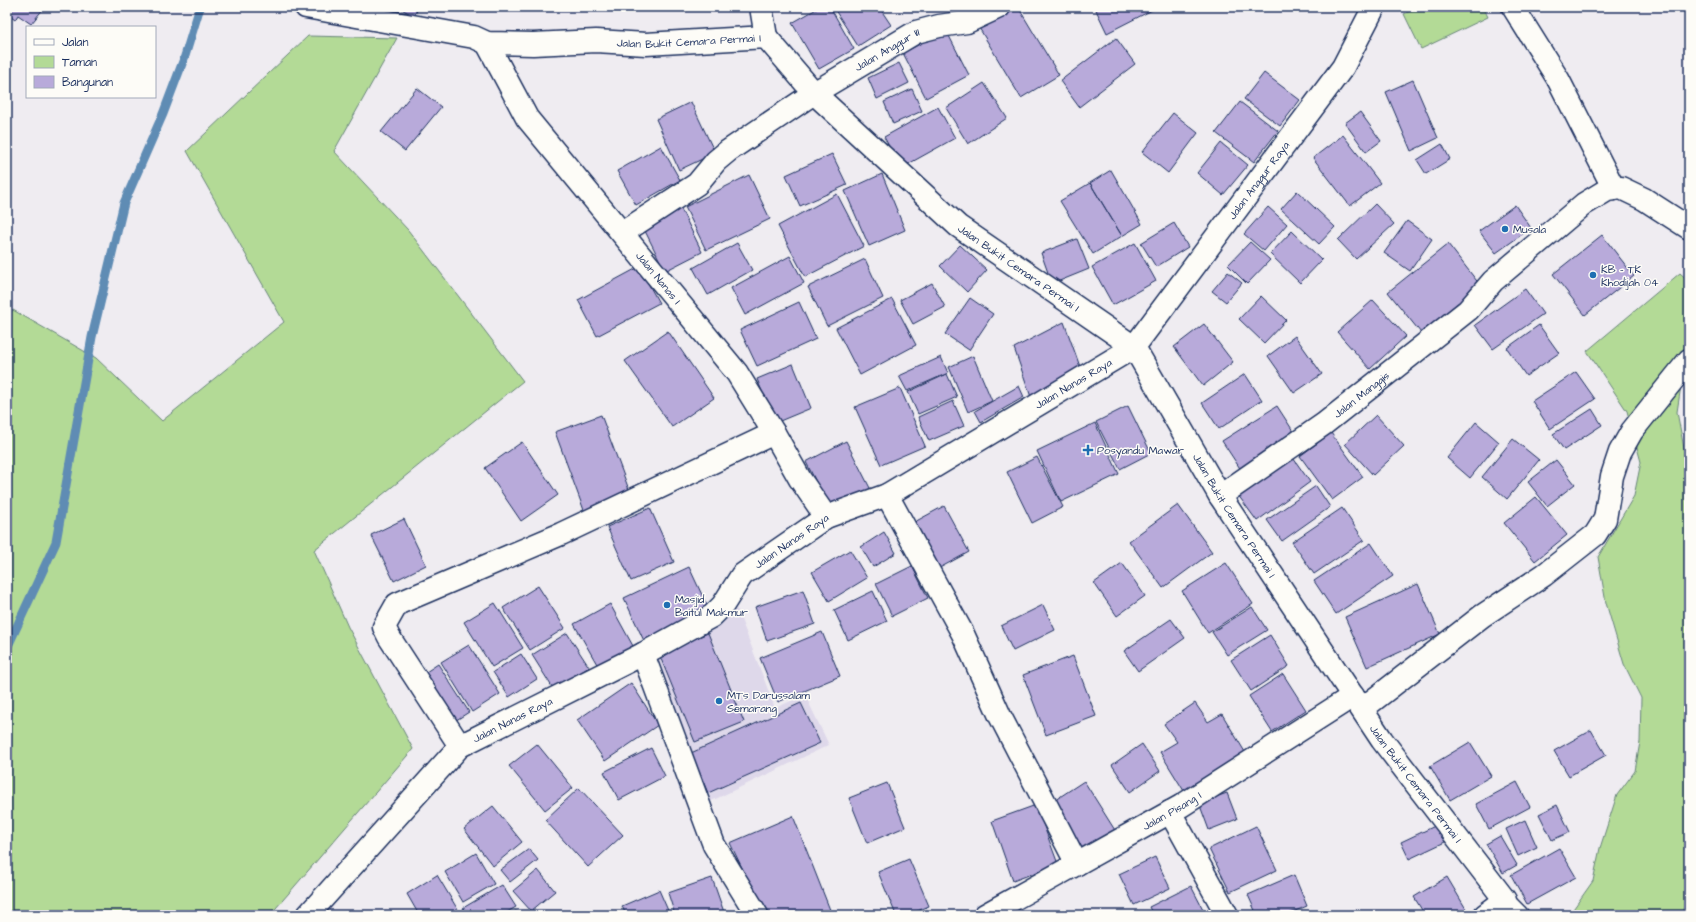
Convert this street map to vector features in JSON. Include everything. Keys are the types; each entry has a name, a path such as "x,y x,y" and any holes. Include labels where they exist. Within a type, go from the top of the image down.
{"street":[{"name":"Jalan Bukit Cemara Permai I","path":"306,7 474,37 487,43 533,44 596,41 646,44 766,37 814,93 958,226 1134,347 1220,496 1357,703 1382,740 1512,908"},
{"path":"761,7 766,37"},
{"name":"Jalan Anggur III","path":"622,233 697,184 716,161 728,151 814,93 916,32 939,26 967,22 999,7"},
{"name":"Jalan Anggur Raya","path":"1134,347 1342,67 1374,7"},
{"path":"1514,7 1558,79 1614,189 1621,188 1644,199 1689,228"},
{"name":"Jalan Nanas I","path":"487,43 527,118 737,373 800,479 826,517"},
{"name":"Jalan Manggis","path":"1220,496 1324,424 1468,310 1493,281 1584,204 1607,190 1614,189"},
{"name":"Jalan Nanas Raya","path":"460,746 643,654 712,616 723,605 742,575 826,517 887,495 1134,347"},
{"name":"Jalan Pisang I","path":"985,915 1170,812 1357,703 1544,575 1594,534 1605,519 1612,476 1620,452 1632,431 1689,360"},
{"path":"308,915 460,746 384,627 397,604 561,534 774,433"},
{"path":"887,495 963,634 1000,716 1077,864"},
{"path":"643,654 714,845 757,915"},
{"path":"1170,812 1227,915"},
{"path":"1485,915 1512,908"}],"shaded area":[{"name":"MTs Darussalam Semarang","path":"737,609 775,708 805,695 829,745 707,803 647,654"}],"green space":[{"path":"1418,7 1483,7 1488,17 1421,49 1404,14"},
{"path":"308,36 397,38 334,151 408,230 523,381 314,550 348,627 413,749 270,915 7,915 7,317 13,310 96,358 162,421 284,322 187,151"},
{"path":"1680,273 1689,281 1689,333 1677,412 1687,464 1689,465 1689,902 1678,915 1569,915 1593,881 1600,848 1617,795 1635,771 1640,742 1641,698 1624,664 1606,603 1598,557 1634,496 1641,462 1627,411 1587,351"}],"building":[{"path":"7,7 44,8 31,24 18,15 15,20 7,14"},
{"path":"398,7 419,7 414,16"},
{"path":"820,7 830,7 854,49 819,69 792,23"},
{"path":"833,7 879,7 891,25 858,46"},
{"path":"951,7 979,7 956,18"},
{"path":"1009,7 1018,7 1059,75 1021,98 978,26"},
{"path":"1101,7 1158,7 1107,33 1096,10"},
{"path":"946,30 969,75 926,98 903,53"},
{"path":"1116,38 1135,64 1079,107 1060,81"},
{"path":"899,63 909,83 877,99 868,78"},
{"path":"1264,73 1300,100 1280,126 1244,99"},
{"path":"1413,80 1438,138 1411,151 1386,92"},
{"path":"984,83 1007,118 968,144 946,108"},
{"path":"417,88 441,107 405,151 381,132"},
{"path":"912,89 922,111 893,124 884,102"},
{"path":"691,102 715,153 679,170 656,119"},
{"path":"1240,102 1278,131 1254,162 1216,133"},
{"path":"938,107 955,138 901,168 884,137"},
{"path":"1360,112 1381,141 1366,152 1345,123"},
{"path":"1173,113 1198,133 1168,173 1142,152"},
{"path":"1343,135 1380,183 1350,206 1313,158"},
{"path":"1221,143 1248,165 1223,195 1197,173"},
{"path":"1442,144 1450,159 1426,174 1417,160"},
{"path":"661,146 680,180 636,205 617,171"},
{"path":"832,154 847,185 800,206 786,175"},
{"path":"1111,170 1142,224 1122,236 1090,183"},
{"path":"882,174 905,230 869,246 845,191"},
{"path":"749,175 770,219 706,250 685,207"},
{"path":"1090,183 1122,236 1093,254 1060,201"},
{"path":"1297,191 1335,227 1319,244 1281,209"},
{"path":"837,194 864,246 805,277 778,226"},
{"path":"1375,204 1394,224 1356,259 1338,240"},
{"name":"Musala","path":"1515,205 1531,228 1496,253 1479,231"},
{"path":"680,207 702,252 665,271 642,225"},
{"path":"1268,207 1287,224 1264,251 1244,234"},
{"path":"1407,221 1432,239 1410,271 1384,253"},
{"path":"1174,223 1188,247 1156,267 1141,243"},
{"path":"1292,231 1322,260 1300,283 1270,254"},
{"name":"KB - TK Khodijah 04","path":"1602,235 1634,276 1585,315 1553,274"},
{"path":"1077,239 1089,269 1052,284 1041,253"},
{"path":"1250,242 1270,260 1247,284 1228,265"},
{"path":"737,243 752,270 708,295 693,268"},
{"path":"1135,243 1156,281 1113,305 1092,267"},
{"path":"1448,244 1480,285 1421,333 1388,292"},
{"path":"960,245 987,270 967,292 940,266"},
{"path":"790,256 804,283 745,315 731,288"},
{"path":"865,259 883,298 827,326 808,287"},
{"path":"639,267 659,303 597,336 578,300"},
{"path":"1228,272 1242,283 1226,302 1212,291"},
{"path":"932,283 945,307 913,324 900,300"},
{"path":"1525,289 1543,314 1493,349 1475,325"},
{"path":"1261,296 1286,320 1264,343 1239,319"},
{"path":"970,298 993,314 969,350 945,334"},
{"path":"892,299 916,345 860,375 836,328"},
{"path":"1373,300 1406,336 1370,369 1337,332"},
{"path":"799,302 816,339 757,366 740,330"},
{"path":"1064,322 1083,375 1032,400 1014,348"},
{"path":"1204,324 1233,362 1203,386 1174,347"},
{"path":"1539,325 1559,353 1526,376 1507,348"},
{"path":"668,331 714,398 672,427 625,361"},
{"path":"1295,336 1322,374 1294,393 1268,356"},
{"path":"973,356 992,401 968,412 949,367"},
{"path":"941,357 948,373 907,391 899,376"},
{"path":"793,364 811,408 775,423 757,379"},
{"path":"1576,372 1595,399 1550,429 1532,401"},
{"path":"947,374 957,397 918,414 908,392"},
{"path":"1245,374 1262,400 1219,429 1202,403"},
{"path":"1019,386 1024,397 981,422 975,411"},
{"path":"900,388 925,446 881,465 855,407"},
{"path":"953,401 964,426 929,441 918,417"},
{"path":"1128,406 1151,453 1120,469 1096,422"},
{"path":"1277,406 1297,437 1243,473 1222,441"},
{"path":"1592,409 1602,425 1564,450 1553,434"},
{"path":"601,415 631,495 585,513 555,432"},
{"path":"1376,415 1404,446 1373,475 1345,444"},
{"path":"1476,422 1499,442 1470,478 1447,458"},
{"path":"1095,423 1119,474 1061,502 1037,451"},
{"path":"1331,433 1363,477 1332,500 1300,456"},
{"path":"1513,439 1539,460 1507,499 1482,477"},
{"path":"846,441 871,490 831,511 806,462"},
{"path":"522,442 558,495 521,521 485,468"},
{"path":"1291,455 1310,482 1257,521 1238,495"},
{"path":"1037,457 1063,507 1032,523 1007,472"},
{"path":"1556,460 1575,484 1547,506 1528,482"},
{"path":"1316,486 1330,507 1282,541 1267,520"},
{"path":"1536,497 1567,535 1535,561 1504,523"},
{"path":"1178,505 1212,552 1163,588 1129,541"},
{"path":"944,506 969,552 934,571 909,525"},
{"path":"650,508 674,562 631,581 607,527"},
{"path":"1342,508 1364,540 1314,574 1292,542"},
{"path":"404,519 426,565 394,581 371,535"},
{"path":"884,532 896,553 873,567 861,547"},
{"path":"1371,543 1393,576 1336,614 1314,581"},
{"path":"850,550 867,578 829,601 812,572"},
{"path":"1122,563 1145,596 1117,616 1094,583"},
{"path":"1226,563 1253,604 1208,633 1182,591"},
{"path":"912,566 928,598 892,616 876,584"},
{"name":"Masjid Baitul Makmur","path":"689,567 710,612 645,643 624,598"},
{"path":"1418,584 1440,634 1367,667 1345,617"},
{"path":"538,586 565,628 530,650 503,608"},
{"path":"803,590 815,624 767,641 755,607"},
{"path":"873,591 887,621 848,640 834,610"},
{"path":"495,603 523,648 492,667 464,622"},
{"path":"610,604 633,646 598,666 574,624"},
{"path":"1043,605 1055,630 1013,651 1001,626"},
{"path":"1252,607 1267,630 1227,655 1212,632"},
{"path":"1171,619 1185,638 1138,671 1124,651"},
{"path":"822,632 840,676 778,702 760,658"},
{"path":"567,633 589,667 554,690 532,655"},
{"path":"708,633 744,722 695,742 659,654"},
{"path":"1270,635 1289,666 1251,691 1231,660"},
{"path":"469,645 500,694 472,712 441,662"},
{"path":"521,654 537,679 509,697 493,672"},
{"path":"1073,656 1096,716 1046,735 1023,675"},
{"path":"438,664 469,712 450,724 420,676"},
{"path":"1283,674 1306,710 1272,732 1249,696"},
{"path":"631,683 658,725 605,761 577,720"},
{"path":"801,703 820,743 708,793 691,753"},
{"path":"1195,703 1208,722 1222,714 1245,752 1184,791 1160,752 1177,742 1164,724"},
{"path":"1591,730 1606,755 1569,776 1554,751"},
{"path":"1470,742 1491,776 1450,800 1430,766"},
{"path":"537,744 573,788 545,810 509,766"},
{"path":"1142,744 1160,771 1130,792 1112,765"},
{"path":"651,748 665,776 619,800 604,772"},
{"path":"1084,781 1118,835 1083,858 1049,804"},
{"path":"1517,782 1530,807 1489,829 1476,804"},
{"path":"887,783 905,827 867,843 849,798"},
{"path":"579,788 623,835 588,867 545,820"},
{"path":"1227,793 1237,819 1209,830 1199,803"},
{"path":"1036,805 1058,864 1013,881 992,821"},
{"path":"1557,805 1570,832 1552,840 1539,814"},
{"path":"493,806 522,842 493,866 464,829"},
{"path":"793,816 832,915 765,915 730,843"},
{"path":"1525,820 1537,847 1518,856 1506,829"},
{"path":"1437,825 1445,842 1409,859 1401,842"},
{"path":"1256,826 1277,870 1230,892 1209,849"},
{"path":"1500,836 1517,865 1503,873 1486,844"},
{"path":"1559,848 1576,877 1527,904 1511,875"},
{"path":"529,849 538,860 510,882 500,870"},
{"path":"476,853 494,884 463,902 445,872"},
{"path":"1155,857 1170,888 1134,905 1119,874"},
{"path":"909,859 929,906 908,915 896,915 878,872"},
{"path":"538,870 555,891 531,911 513,891"},
{"path":"437,875 461,915 419,915 407,894"},
{"path":"1294,875 1307,906 1286,915 1257,915 1248,895"},
{"path":"1447,877 1469,914 1425,915 1414,897"},
{"path":"712,878 725,915 675,915 668,893"},
{"path":"502,885 516,907 502,915 467,915 463,908"},
{"path":"1191,886 1206,915 1153,915 1149,907"},
{"path":"659,890 670,915 626,915 622,906"},
{"path":"516,911 520,915 511,915"}],"waterway":[{"path":"7,648 56,542 92,337 124,203 163,114 185,56 200,7"}],"place":[{"name":"Musala","path":"1505,229"},
{"name":"KB - TK Khodijah 04","path":"1593,275"},
{"name":"Posyandu Mawar","path":"1088,450"},
{"name":"Masjid Baitul Makmur","path":"667,605"},
{"name":"MTs Darussalam Semarang","path":"719,701"}]}
